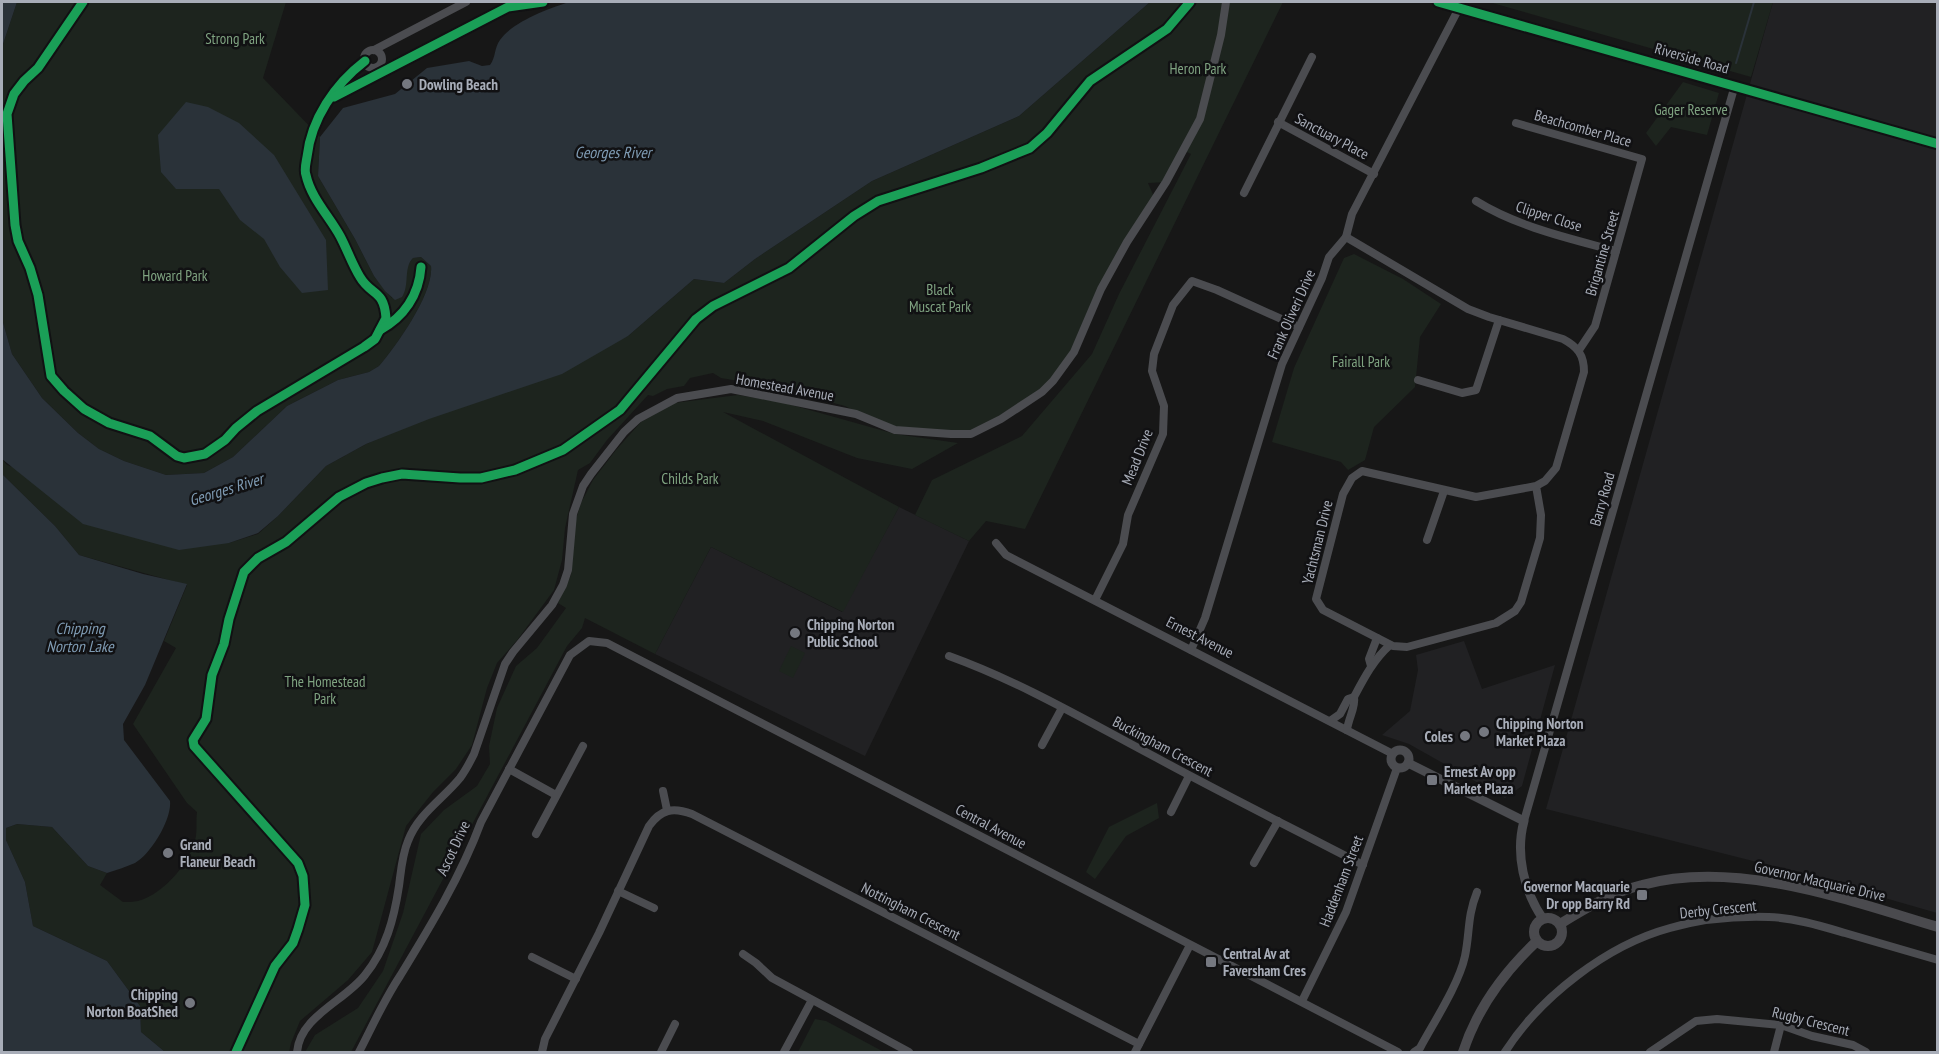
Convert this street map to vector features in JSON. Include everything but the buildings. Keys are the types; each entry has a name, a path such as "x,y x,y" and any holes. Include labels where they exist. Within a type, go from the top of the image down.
{"main road":[{"name":"Governor Macquarie Drive","path":"1560,924 1598,902 1628,889 1668,879 1705,877 1764,881 1938,927"},
{"path":"1552,918 1562,928 1561,938 1555,945 1545,946 1537,940 1535,928 1543,919 1552,918"},
{"path":"1463,1053 1472,1028 1487,1001 1505,974 1537,940"}],"street":[{"path":"374,50 466,2"},
{"name":"Homestead Avenue","path":"297,1053 300,1040 308,1025 355,986 365,975 383,946 395,913 408,841 414,827 468,767 505,664 552,605 563,585 568,570 573,514 583,486 624,432 638,419 676,398 731,389 856,414 895,430 951,435 971,434 1002,419 1037,396 1053,381 1074,352 1101,289 1127,242 1166,182 1200,119 1221,35 1226,2"},
{"name":"Riverside Road","path":"1438,2 1938,144"},
{"name":"Frank Oliveri Drive","path":"1191,650 1205,618 1282,364 1329,257 1346,237 1352,214 1459,8"},
{"name":"Sanctuary Place","path":"1244,193 1312,57"},
{"name":"Barry Road","path":"1543,919 1528,893 1523,871 1520,844 1524,822 1735,85"},
{"name":"Sanctuary Place","path":"1278,122 1374,174"},
{"name":"Beachcomber Place","path":"1516,123 1642,159"},
{"name":"Brigantine Street","path":"1579,350 1595,326 1642,159"},
{"name":"Clipper Close","path":"1476,201 1491,211 1546,232 1616,251"},
{"path":"1346,237 1468,309 1563,339 1579,350 1584,360 1584,372 1556,468 1545,481 1536,486 1541,515 1540,538 1521,602 1515,611 1496,623 1407,647 1390,645 1382,652 1377,663 1371,666 1354,697 1355,703 1348,718 1347,730"},
{"name":"Mead Drive","path":"1095,600 1123,544 1128,515 1163,434 1164,406 1152,371 1154,354 1173,305 1192,281 1299,327"},
{"path":"1418,380 1462,393 1476,390 1499,320"},
{"name":"Yachtsman Drive","path":"1390,645 1323,610 1316,599 1343,494 1352,478 1362,471 1476,497 1536,486"},
{"path":"1427,540 1444,491"},
{"name":"Ernest Avenue","path":"996,543 1006,555 1393,754"},
{"path":"1371,666 1369,659 1377,638"},
{"name":"Central Avenue","path":"570,655 589,641 607,643 1302,1001 1398,1053"},
{"name":"Ascot Drive","path":"359,1053 472,846 481,822 570,655"},
{"name":"Buckingham Crescent","path":"948,656 978,666 1062,708 1363,865"},
{"path":"1330,721 1340,714 1348,699 1354,697"},
{"path":"1042,745 1062,708"},
{"path":"536,834 583,746"},
{"path":"1398,750 1404,750 1409,757 1405,767 1397,768 1391,762 1393,754 1398,750"},
{"path":"1408,763 1524,822"},
{"name":"Haddenham Street","path":"1302,1001 1340,925 1397,768"},
{"path":"509,769 556,795"},
{"path":"1171,812 1189,776"},
{"path":"542,1053 545,1039 649,826 660,812 667,810 663,791"},
{"name":"Nottingham Crescent","path":"667,810 674,809 692,814 1139,1044"},
{"path":"1254,863 1278,821"},
{"path":"618,891 654,908"},
{"path":"1414,1053 1420,1048 1465,958 1470,910 1477,892"},
{"name":"Derby Crescent","path":"1506,1053 1536,1014 1569,981 1609,955 1670,928 1721,920 1770,917 1811,923 1938,960"},
{"path":"1135,1053 1190,945"},
{"path":"742,954 772,978 909,1053"},
{"path":"532,957 576,979"},
{"path":"784,1053 812,1000"},
{"name":"Rugby Crescent","path":"1650,1053 1696,1021 1717,1019 1781,1024 1812,1036 1853,1045 1866,1053"},
{"path":"661,1053 675,1024"},
{"path":"1774,1053 1781,1024"}],"shaded area":[{"path":"1773,2 1937,2 1937,913 1777,867 1546,809"},
{"name":"Chipping Norton Public School","path":"899,507 969,541 865,756 655,654 711,547 842,612"},
{"path":"1464,641 1482,689 1555,665 1522,786 1505,798 1409,744 1382,735 1410,711 1418,670 1416,655"}],"green space":[{"name":"Howard Park","path":"17,2 286,2 263,78 320,137 318,176 374,276 392,298 413,258 421,257 431,266 427,290 421,304 379,366 369,372 338,380 287,406 233,457 204,473 166,475 124,461 99,449 78,433 42,398 12,354 2,319 2,47"},
{"path":"1150,2 1283,2 1025,529 986,521 969,541 915,515 932,480 1022,436 1092,354 1119,294 1191,154 1183,150 1166,182 1148,183 1155,199 1127,242 1074,352 1053,381 971,434 895,430 845,406 775,387 721,378 713,373 690,378 684,386 667,389 653,396 648,395 607,440 590,463 578,470 565,528 562,560 554,590 497,663 487,688 472,745 456,769 433,792 406,826 372,952 348,980 300,1021 289,1052 165,1052 141,1032 140,1006 107,961 33,926 25,882 6,840 6,828 17,824 52,827 88,866 107,873 100,885 123,902 138,901 157,892 175,876 193,846 196,836 197,812 187,803 133,724 176,648 164,641 187,585 79,555 55,526 2,474 2,459 7,465 229,543 258,534 326,466 366,444 628,336 694,279 724,283 755,259 872,181 1019,116"},
{"path":"1489,2 1773,2 1751,77"},
{"name":"Gager Reserve","path":"1683,82 1719,93 1707,135 1671,127 1656,146 1646,133"},
{"name":"Fairall Park","path":"1354,254 1403,279 1441,304 1420,337 1415,387 1374,427 1365,460 1348,470 1341,462 1272,442 1294,368 1344,258"},
{"name":"Childs Park","path":"738,395 781,402 895,434 958,443 912,469 857,458 763,421 723,412 899,507 843,612 711,547 655,654 585,618 582,628 567,646 351,1052 305,1052 315,1035 358,1008 383,971 403,913 421,834 444,810 477,786 490,764 489,746 497,708 516,666 537,648 566,608 558,603 571,575 576,519 581,503 593,480 641,422 674,403"},
{"path":"791,646 805,653 793,678 779,671"},
{"path":"1157,803 1159,818 1126,836 1095,879 1086,872 1109,827"},
{"path":"815,1019 826,1021 884,1052 798,1052"}],"water":[{"path":"2,2 17,2 2,47"},
{"name":"Georges River","path":"569,2 1150,2 1019,116 872,181 755,259 724,283 694,279 628,336 562,374 429,419 366,444 326,466 278,516 258,533 229,543 179,550 83,524 2,459 2,319 12,354 42,398 78,433 99,449 124,461 166,475 204,473 233,457 287,406 338,380 369,372 379,366 421,304 427,290 431,266 421,257 413,258 408,267 406,287 402,297 395,300 385,291 374,276 318,176 320,137 343,108 395,94 427,68 469,61 482,66 490,65 498,43 513,27 542,12"},
{"path":"186,102 208,107 239,123 274,155 326,240 328,290 302,293 280,267 264,239 240,220 219,189 176,189 161,172 158,135"},
{"name":"Chipping Norton Lake","path":"2,474 55,526 79,555 187,584 145,685 123,724 124,740 170,801 168,817 154,844 135,863 107,873 88,866 52,827 17,824 6,828 6,840 25,882 33,926 107,961 140,1006 141,1032 165,1052 2,1052"}],"waterway":[{"path":"1736,63 1754,2"}],"cycle path":[{"path":"83,2 38,68 14,94 7,114 18,241 30,268 38,295 51,376 84,409 109,423 150,436 177,456 184,458 205,454 225,440 257,411 364,347 375,339 386,318 383,302 364,283 354,267 340,236 312,191 305,171 309,143 326,103 344,80 365,61"},
{"path":"334,97 508,7 543,2"},
{"path":"236,1052 275,966 293,943 305,905 303,876 298,863 194,746 193,740 206,719 212,675 224,644 229,619 244,572 258,558 286,542 339,497 366,483 402,474 481,478 515,470 563,450 620,410 696,319 713,306 789,268 854,216 878,201 981,168 1030,148 1047,133 1090,81 1167,29 1190,2"},
{"path":"1438,2 1938,144"},
{"path":"380,330 396,319 409,304 417,287 421,267"}],"place":[{"name":"Dowling Beach","path":"407,84"},
{"name":"Chipping Norton Public School","path":"795,633"},
{"name":"Chipping Norton Market Plaza","path":"1484,732"},
{"name":"Coles","path":"1465,736"},
{"name":"Ernest Av opp Market Plaza","path":"1432,780"},
{"name":"Grand Flaneur Beach","path":"168,853"},
{"name":"Governor Macquarie Dr opp Barry Rd","path":"1642,895"},
{"name":"Central Av at Faversham Cres","path":"1211,962"},
{"name":"Chipping Norton BoatShed","path":"190,1003"}],"park label":[{"name":"Strong Park","path":"235,38"},
{"name":"Heron Park","path":"1198,68"},
{"name":"Black Muscat Park","path":"940,298"},
{"name":"The Homestead Park","path":"325,690"}]}
